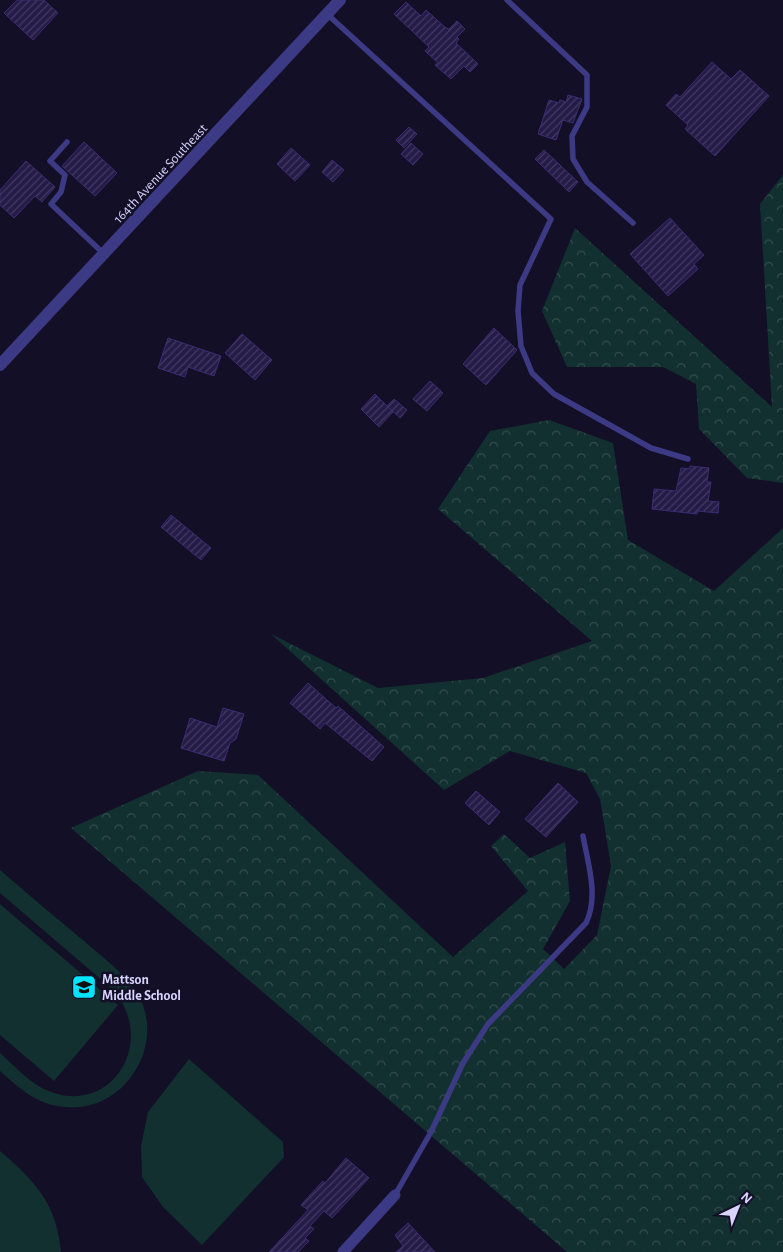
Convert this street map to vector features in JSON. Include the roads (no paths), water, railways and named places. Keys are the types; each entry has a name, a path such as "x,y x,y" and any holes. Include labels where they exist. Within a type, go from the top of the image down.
{"street":[{"name":"164th Avenue Southeast","path":"0,365 340,0"},
{"path":"348,1251 395,1195"}],"lane":[{"path":"507,0 587,75 587,108 572,136 573,159 588,182 633,223"},
{"path":"327,14 551,219 520,285 518,312 521,346 532,373 554,394 651,448 688,459"},
{"path":"67,142 50,161 65,175 62,192 50,204 105,254"},
{"path":"395,1195 431,1132 463,1063 488,1024 586,923 592,911 592,890 583,836"}],"place":[{"name":"Mattson Middle School","path":"84,987"}]}
